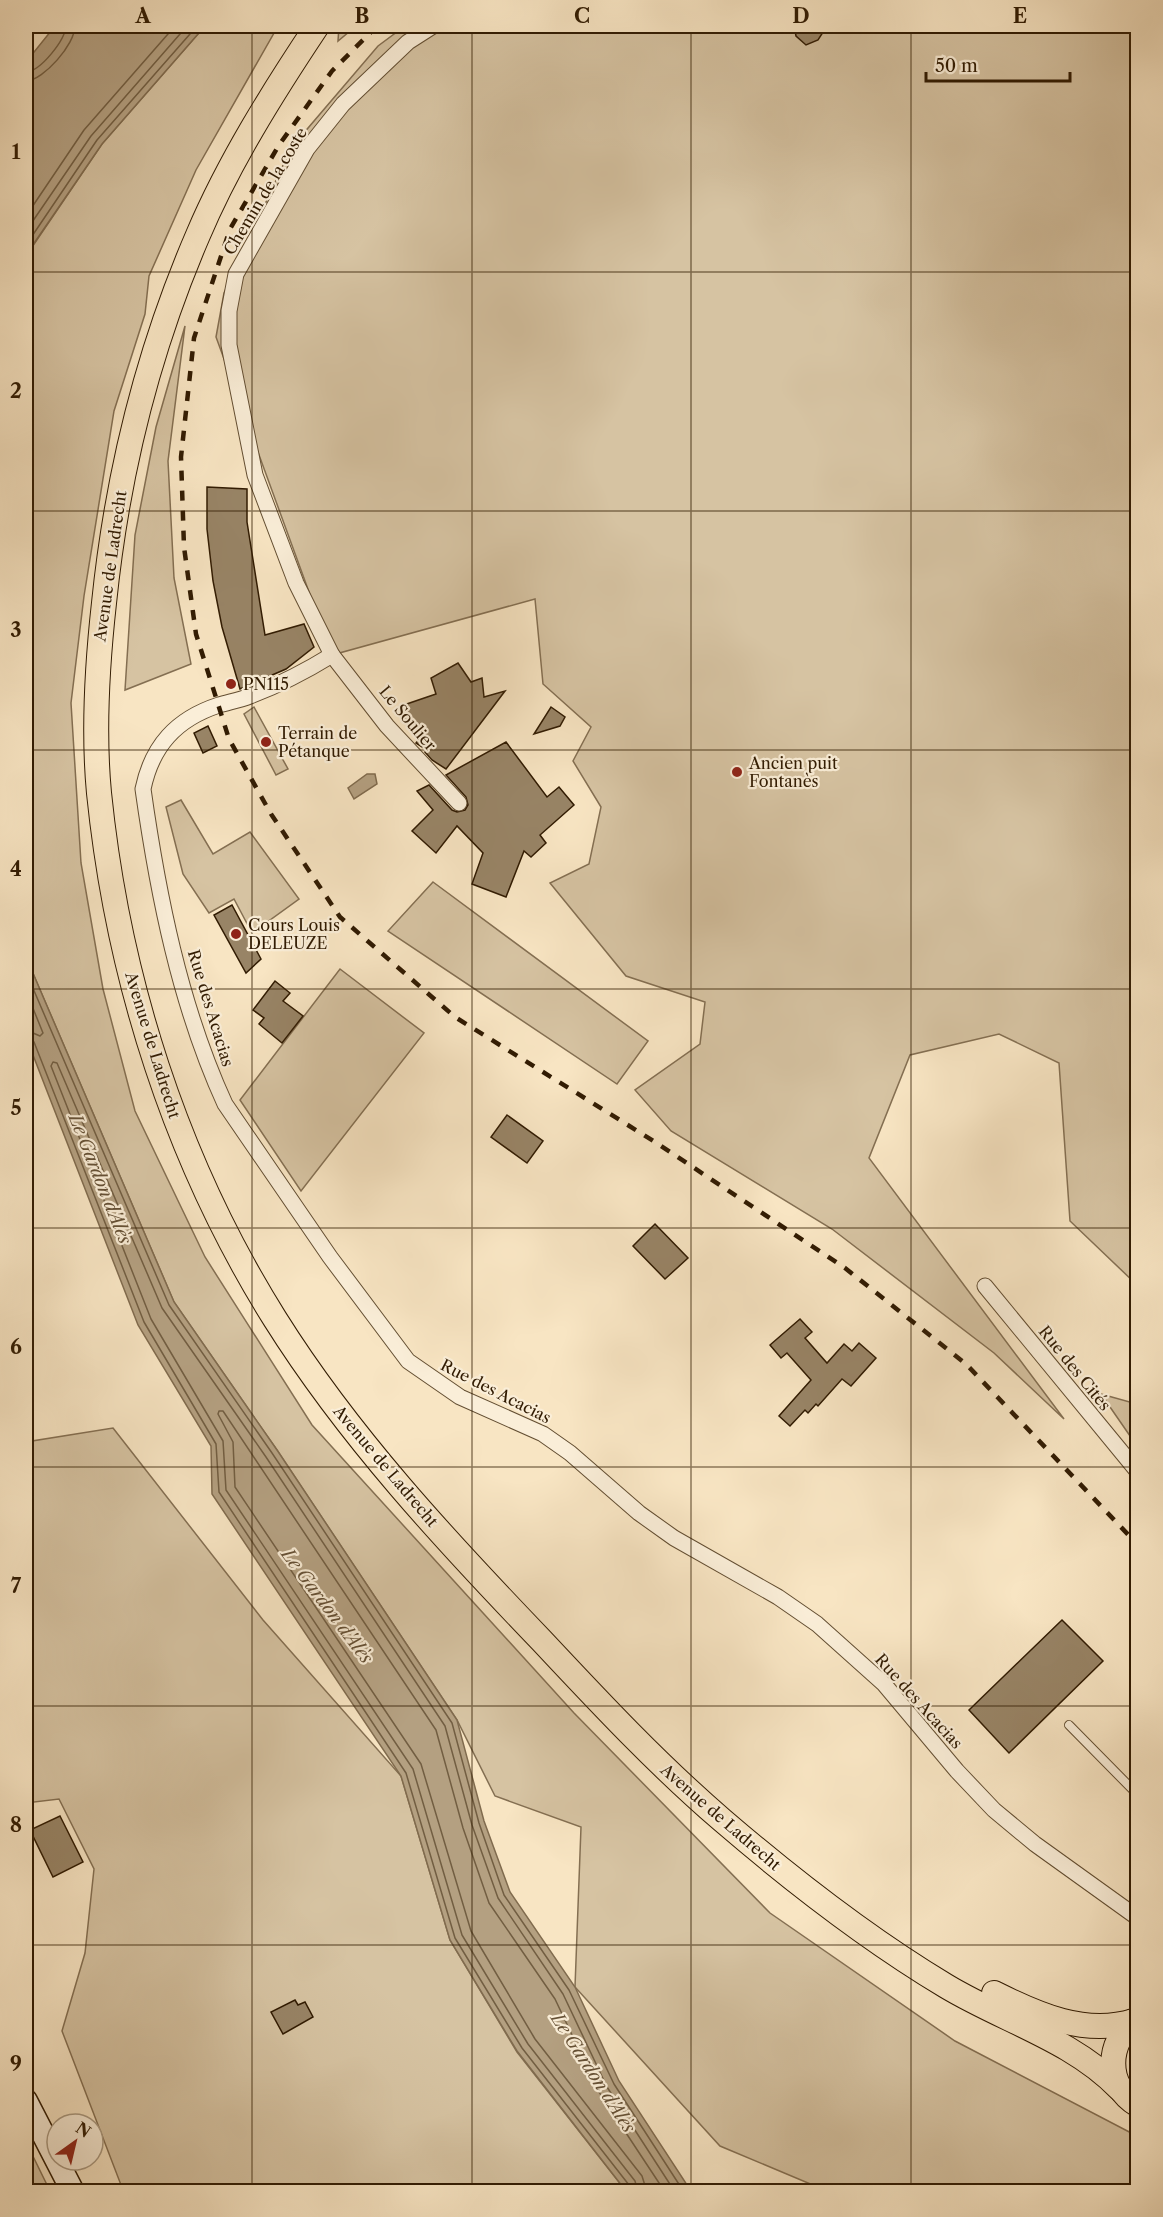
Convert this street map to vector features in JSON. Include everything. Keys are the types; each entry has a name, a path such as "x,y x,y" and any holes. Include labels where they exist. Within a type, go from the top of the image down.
{"main road":[{"name":"Avenue de Ladrecht","path":"316,26 223,182 198,234 138,403 112,526 97,670 99,789 120,925 135,990 153,1055 195,1170 240,1260 311,1373 396,1480 525,1624 682,1786 796,1882 884,1948 955,1992 1069,2050 1101,2069 1129,2097"},
{"name":"Avenue de Ladrecht","path":"796,1882 895,1943 1012,2002 1062,2023 1114,2027 1136,2020"},
{"path":"1129,2097 1114,2075 1112,2060 1115,2045 1123,2031 1136,2020"},
{"path":"26,2101 73,2192"}],"street":[{"name":"Chemin de la coste","path":"332,655 296,584 255,475 229,345 229,311 237,274 308,148 343,104 408,42 433,26"},
{"name":"Rue des Acacias","path":"332,655 278,685 199,713 183,722 160,744 148,766 143,789 170,937 190,1007 225,1104 384,1333 408,1361 426,1376 460,1397 543,1434 570,1453 639,1513 674,1538 778,1597 817,1624 884,1684 957,1771 994,1810 1035,1844 1137,1918"},
{"name":"Le Soulier","path":"332,655 387,726 459,803"},
{"name":"Rue des Cités","path":"985,1286 1137,1472"}],"lane":[{"path":"1069,1725 1137,1795"}],"shaded area":[{"path":"205,26 278,26 196,170 149,276 145,314 114,411 84,596 71,703 81,863 103,989 135,1111 205,1257 312,1425 574,1713 770,1913 955,2041 1137,2136 1137,2191 827,2191 720,2146 575,1987 581,1827 495,1796 457,1720 277,1450 174,1302 26,957 26,256 102,144"},
{"path":"339,26 356,26 338,41"},
{"path":"405,26 1137,26 1137,1285 1070,1221 1059,1063 999,1034 910,1055 869,1158 1064,1419 994,1353 832,1229 671,1131 635,1090 700,1044 705,1002 626,976 550,883 589,864 601,807 573,761 591,727 543,684 535,599 332,655 216,337 224,293 291,148 378,46"},
{"path":"185,326 168,461 174,578 191,664 125,690 135,535 156,427"},
{"name":"Terrain de Pétanque","path":"254,707 288,769 276,775 244,714"},
{"path":"181,800 213,854 250,832 299,899 252,933 234,899 209,913 183,874 166,807"},
{"path":"433,882 648,1041 617,1084 388,931"},
{"path":"340,969 424,1033 301,1191 240,1100"},
{"path":"1101,1394 1137,1404 1137,1446"},
{"path":"113,1428 263,1620 401,1776 450,1940 517,2052 626,2191 126,2192 121,2185 105,2143 105,2112 93,2112 62,2031 85,1953 94,1869 59,1799 26,1803 26,1442"},
{"path":"26,2142 50,2191 26,2191"}],"water":[{"path":"55,26 205,26 102,144 26,255 26,62"},
{"path":"367,774 375,774 377,784 354,799 348,788"},
{"name":"Le Gardon d'Alès","path":"26,957 174,1302 277,1450 457,1720 484,1821 510,1892 575,1987 619,2081 691,2191 626,2191 517,2051 450,1940 401,1776 212,1494 211,1446 138,1325 26,1037"}],"building":[{"path":"794,26 827,26 818,40 806,45 796,36"},
{"path":"207,487 247,489 247,522 265,635 304,624 314,647 286,669 240,689 222,627 213,581 207,529"},
{"path":"458,663 471,682 482,678 484,697 505,691 446,769 432,760 425,752 427,750 416,743 419,739 398,707 436,694 431,678"},
{"path":"551,707 565,717 560,726 534,734"},
{"path":"208,726 217,746 203,753 194,733"},
{"path":"506,742 547,797 559,787 574,805 540,835 546,843 531,857 524,851 506,897 472,884 483,853 457,826 436,853 412,831 433,810 417,791 429,785 452,810 457,812 465,810 468,805 466,797 446,775"},
{"name":"Cours Louis DELEUZE","path":"232,905 261,959 246,973 214,915"},
{"path":"275,981 290,993 283,1001 303,1016 282,1043 259,1024 264,1018 253,1010"},
{"path":"507,1115 543,1141 527,1163 491,1137"},
{"path":"655,1224 688,1258 665,1279 633,1246"},
{"path":"800,1319 812,1332 805,1338 827,1363 844,1344 852,1351 859,1343 876,1358 851,1386 842,1379 818,1406 816,1404 808,1413 805,1410 790,1426 779,1416 811,1380 787,1353 781,1358 770,1345"},
{"path":"1062,1620 1103,1661 1009,1753 969,1710"},
{"path":"60,1816 83,1862 53,1877 30,1830"},
{"path":"295,2000 298,2005 305,2002 313,2017 283,2034 271,2012"}],"railway":[{"path":"377,26 332,71 279,145 230,229 194,338 181,457 184,547 196,634 229,739 271,814 340,917 455,1017 655,1142 845,1268 966,1364 1138,1545"}],"place":[{"name":"PN115","path":"231,684"},
{"name":"Terrain de Pétanque","path":"266,742"},
{"name":"Ancien puit Fontanès","path":"737,772"},
{"name":"Cours Louis DELEUZE","path":"236,934"}]}
